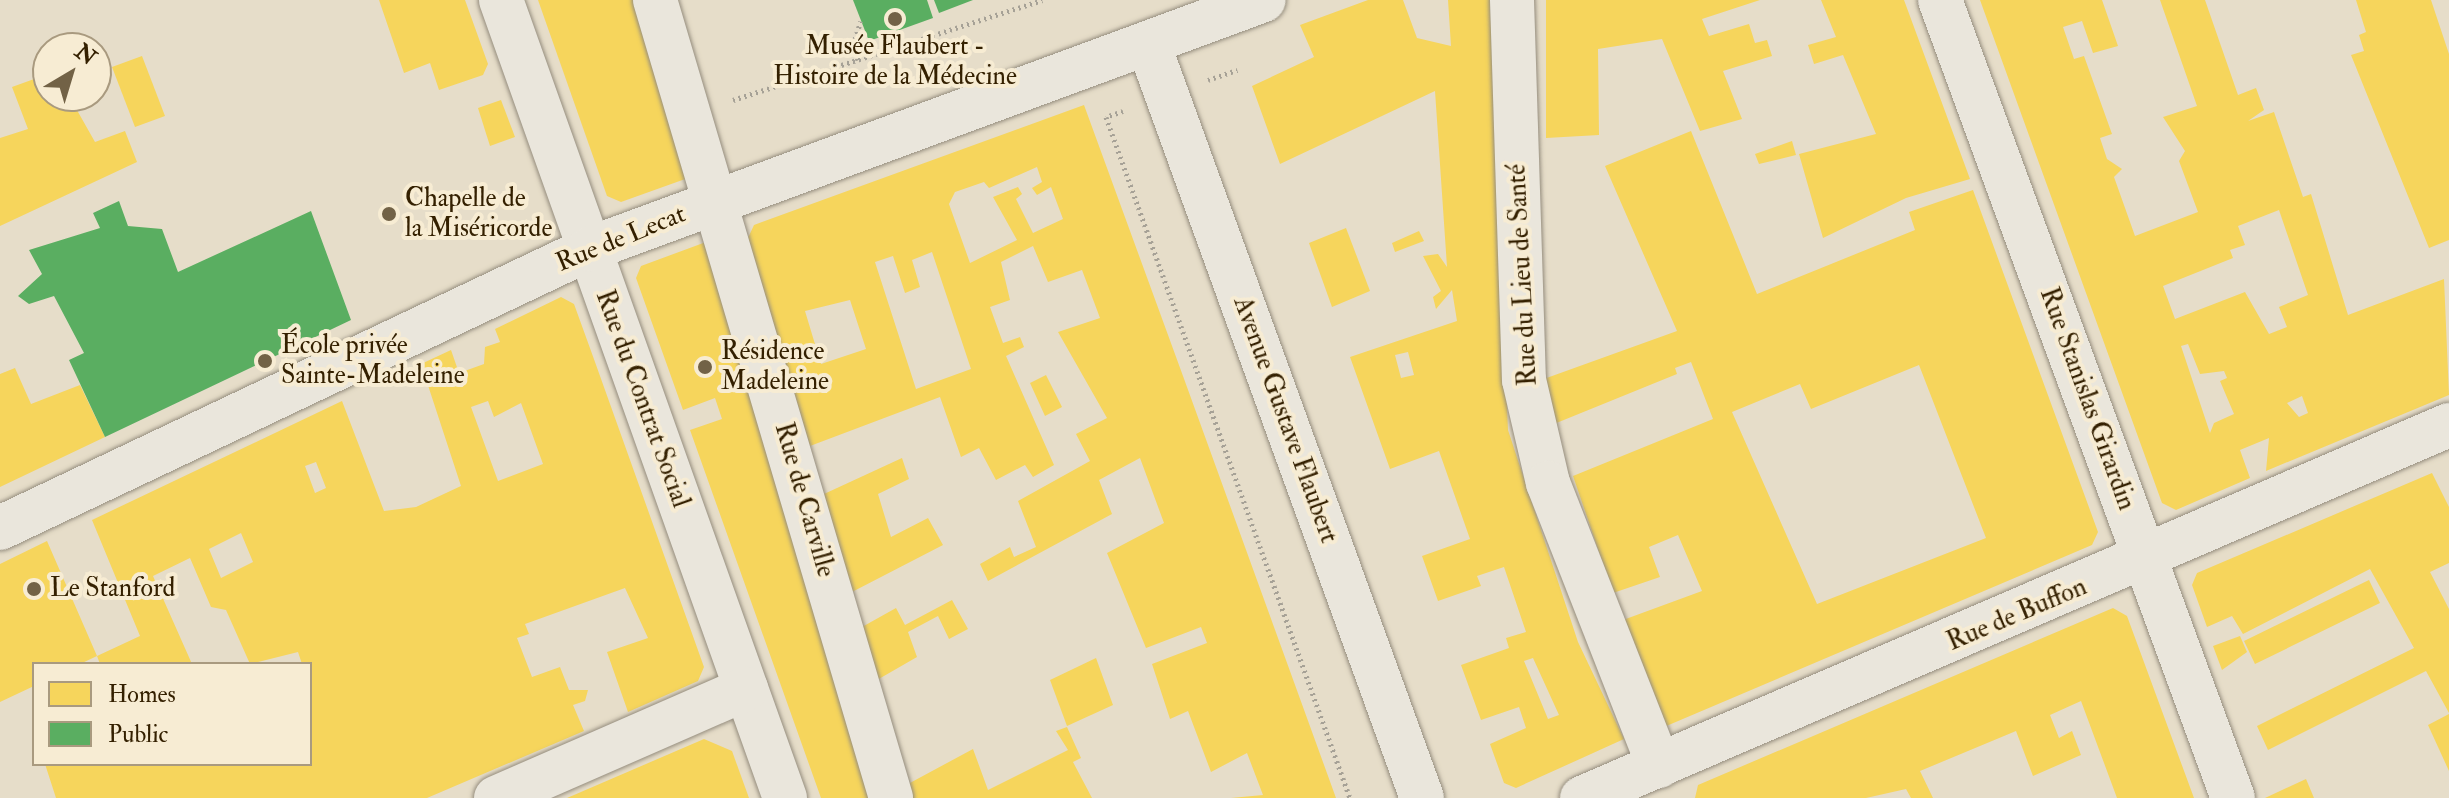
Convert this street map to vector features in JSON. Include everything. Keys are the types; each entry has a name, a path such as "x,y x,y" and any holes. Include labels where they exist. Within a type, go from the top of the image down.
{"street":[{"name":"Rue du Contrat Social","path":"501,0 785,798"},
{"name":"Rue de Carville","path":"655,0 718,202 891,798"},
{"name":"Rue de Lecat","path":"0,528 589,249 1264,0"},
{"name":"Rue du Lieu de Santé","path":"1512,0 1524,380 1548,483 1655,779"},
{"name":"Rue Stanislas Girardin","path":"1940,0 2233,798"},
{"name":"Avenue Gustave Flaubert","path":"1148,43 1422,798"},
{"name":"Rue de Buffon","path":"1582,798 1655,779 2449,425"},
{"path":"496,798 746,689"}],"path":[{"path":"690,114 1042,0"},
{"path":"858,60 853,45 861,21"},
{"path":"1237,70 1106,117 1350,798"}],"building: Homes":[{"path":"379,0 465,0 488,64 483,75 439,90 430,63 404,73"},
{"path":"538,0 640,0 688,178 621,202 607,196"},
{"path":"1368,0 1403,0 1417,38 1451,46 1448,0 1490,0 1508,430 1578,642 1624,739 1516,788 1504,783 1490,744 1526,728 1519,707 1481,720 1461,665 1509,648 1506,638 1526,632 1504,567 1477,576 1481,586 1438,601 1422,556 1470,539 1439,451 1390,469 1350,357 1457,321 1452,290 1436,309 1433,297 1441,291 1423,256 1438,254 1447,267 1435,91 1280,164 1252,86 1314,57 1300,25","holes":["1408,352 1414,375 1401,378 1395,355","1533,658 1559,715 1548,719 1524,661"]},
{"path":"1546,0 1760,0 1702,19 1709,36 1749,24 1755,43 1767,40 1772,56 1723,71 1742,119 1700,131 1662,39 1598,49 1599,135 1546,138"},
{"path":"1821,0 1904,0 1970,179 1906,198 1823,238 1799,154 1876,134 1843,55 1814,64 1808,45 1836,37"},
{"path":"1980,0 2102,0 2118,46 2093,53 2082,21 2063,27 2074,59 2084,56 2112,134 2100,138 2107,159 2122,169 2114,177 2135,236 2198,212 2179,161 2185,151 2163,117 2197,106 2160,0 2205,0 2238,95 2256,88 2264,110 2248,121 2274,112 2303,197 2311,194 2348,315 2444,279 2449,395 2266,471 2269,438 2240,450 2250,478 2176,510 2162,503","holes":["2279,210 2308,295 2279,307 2287,327 2269,334 2245,292 2175,319 2163,286 2233,258 2230,250 2245,245 2238,226","2188,344 2200,374 2224,371 2227,378 2220,381 2234,414 2214,423 2210,433 2181,346","2302,396 2308,413 2299,417 2287,403"]},
{"path":"2356,0 2431,0 2449,54 2449,240 2429,248 2351,55 2364,51 2359,35 2366,32"},
{"path":"142,56 165,116 135,127 112,67"},
{"path":"32,80 32,112 78,112 95,142 125,131 137,162 0,226 0,138 28,129 12,87"},
{"path":"501,100 515,137 490,146 478,108"},
{"path":"1084,105 1336,798 1231,798 1263,795 1247,753 1211,772 1188,711 1170,719 1152,664 1207,643 1201,627 1146,648 1107,553 1164,523 1140,458 1099,480 1112,514 988,581 980,564 1010,547 1014,557 1036,547 1018,501 1090,461 1076,434 1107,418 1058,332 1100,318 1082,270 1048,282 1033,246 1001,262 1010,300 990,307 1003,343 1020,337 1024,347 1006,356 1054,465 1033,477 1025,465 996,480 979,448 961,457 940,397 810,446 748,238 754,225","holes":["1037,167 1042,182 1032,188 1037,195 1051,187 1063,219 1033,233 1016,199 1022,194 1018,187 993,197 1017,240 970,263 949,204 955,192 984,182 989,188","932,252 971,369 916,389 875,262 893,256 905,293 920,287 912,260","850,300 866,349 821,364 805,311"]},
{"path":"1691,131 1757,294 1915,230 1909,212 1973,190 2098,532 2092,545 1664,727 1623,620 1702,591 1678,535 1649,547 1660,577 1613,593 1573,476 1713,419 1691,362 1675,368 1677,374 1549,426 1541,380 1677,331 1605,166","holes":["1919,365 1986,538 1817,604 1732,412 1800,384 1811,409"]},
{"path":"1792,141 1796,155 1759,164 1755,154"},
{"path":"1346,228 1370,291 1332,307 1309,243"},
{"path":"1419,231 1424,241 1395,252 1392,243"},
{"path":"706,242 869,798 821,798 690,430 722,419 715,398 683,410 636,278 641,266"},
{"path":"561,297 574,304 704,667 698,681 628,712 607,652 648,638 625,588 525,624 529,634 517,638 532,677 560,667 569,690 588,690 585,701 573,705 584,731 427,798 56,798 46,766 312,766 312,662 301,662 298,652 249,662 226,610 211,607 190,558 153,576 191,662 99,662 97,656 140,636 92,520 342,401 384,511 416,507 461,486 421,364 451,350 459,373 484,364 485,347 500,342 495,329","holes":["488,401 494,417 521,403 543,464 498,481 471,407","316,462 326,488 315,493 305,466","241,533 253,562 221,578 209,549"]},
{"path":"15,368 31,404 80,385 105,437 0,487 0,374"},
{"path":"1046,375 1062,407 1045,416 1030,383"},
{"path":"902,458 909,479 878,494 891,537 928,518 943,545 852,592 824,494"},
{"path":"2432,473 2449,507 2449,563 2430,572 2449,609 2449,713 2426,671 2268,750 2257,726 2414,648 2370,569 2243,634 2232,616 2207,627 2192,585 2197,573"},
{"name":"Le Stanford","path":"47,541 97,656 84,662 32,662 32,687 0,702 0,564"},
{"path":"2369,580 2380,603 2255,664 2244,641"},
{"path":"952,600 968,629 949,639 938,616 908,632 917,657 877,680 862,627 896,608 905,625"},
{"path":"2113,608 2127,616 2194,798 2117,798 2081,701 2050,715 2059,738 2072,731 2081,755 2033,776 2016,731 1920,771 1933,798 1911,798 1906,789 1866,798 1695,798 1698,785"},
{"path":"2240,636 2247,652 2222,670 2213,646"},
{"path":"1096,658 1113,705 1067,726 1050,680"},
{"path":"2449,714 2449,771 2428,725"},
{"path":"1067,727 1081,758 1073,762 1092,798 912,798 908,784 973,749 988,790 1068,750 1056,731"},
{"path":"704,739 732,751 749,798 567,798"},
{"path":"2306,779 2314,798 2265,798"}],"building: Public":[{"name":"Musée Flaubert - Histoire de la Médecine","path":"853,0 927,0 933,18 869,41"},
{"path":"934,0 973,0 939,13"},
{"path":"119,201 128,226 162,229 178,272 311,211 351,320 105,437 69,360 84,353 54,296 29,304 18,296 42,274 29,250 100,228 93,213"}],"place":[{"name":"Musée Flaubert - Histoire de la Médecine","path":"895,19"},
{"name":"Chapelle de la Miséricorde","path":"389,214"},
{"name":"École privée Sainte-Madeleine","path":"265,361"},
{"name":"Résidence Madeleine","path":"705,367"},
{"name":"Le Stanford","path":"34,589"}]}
